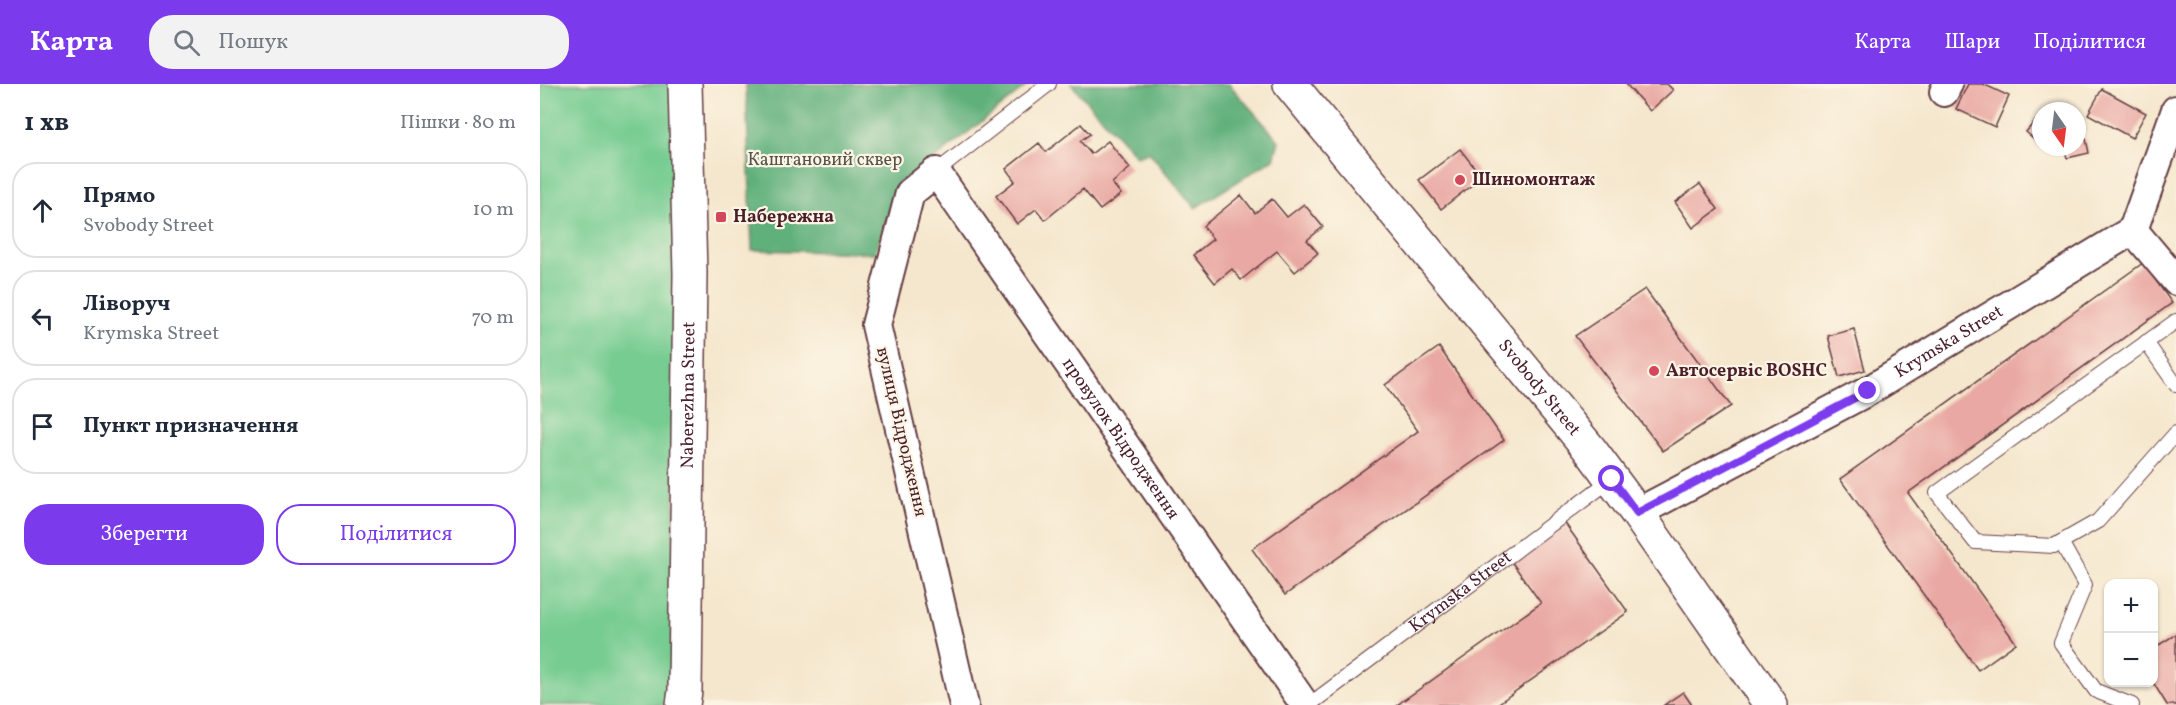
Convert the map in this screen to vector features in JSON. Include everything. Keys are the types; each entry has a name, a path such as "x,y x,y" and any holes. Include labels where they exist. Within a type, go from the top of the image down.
{"street":[{"name":"Naberezhna Street","path":"683,705 690,273 685,84"},
{"name":"Svobody Street","path":"1290,84 1612,479 1771,705"},
{"path":"2176,110 2133,230 2176,281"},
{"name":"вулиця Відродження","path":"936,172 910,193 876,325 964,705"},
{"name":"провулок Відродження","path":"936,172 1305,705"},
{"name":"Krymska Street","path":"1637,513 1868,391 2133,230"}],"lane":[{"path":"936,172 1049,84"},
{"path":"2176,321 1937,493 1975,542 2054,546 2098,521 2176,434"},
{"path":"2146,342 2176,384"},
{"name":"Krymska Street","path":"1310,705 1612,479"},
{"path":"2061,542 2085,585 2061,643 2096,691 2132,705"}],"green space":[{"path":"540,84 673,84 677,240 672,705 540,705"},
{"name":"Каштановий сквер","path":"746,84 1029,84 941,154 899,183 875,253 752,250"},
{"path":"1071,84 1229,84 1279,141 1274,159 1195,208 1149,152 1136,156"}],"building":[{"path":"1626,84 1667,84 1673,90 1650,111"},
{"path":"1968,84 1983,84 2009,96 1995,127 1956,109"},
{"path":"2102,89 2146,113 2132,138 2088,114"},
{"path":"1081,124 1090,134 1080,141 1091,154 1108,141 1130,168 1112,183 1121,194 1100,210 1083,189 1045,220 1036,209 1017,224 996,196 1015,181 1006,169 1039,143 1046,152"},
{"path":"2032,125 2032,137 2026,132"},
{"path":"1460,149 1482,177 1441,209 1419,180"},
{"path":"1700,184 1718,209 1693,228 1675,202"},
{"path":"1241,195 1255,213 1272,199 1287,217 1304,204 1323,227 1307,240 1318,253 1295,272 1277,251 1241,280 1232,269 1215,283 1193,255 1213,239 1203,226"},
{"path":"2143,263 2172,303 1908,493 2016,643 1978,670 1840,479"},
{"name":"Автосервіс BOSHC","path":"1645,289 1731,406 1663,451 1575,336"},
{"path":"1854,329 1865,370 1839,377 1828,336"},
{"path":"1439,347 1504,440 1285,595 1252,549 1418,431 1385,385"},
{"path":"1562,519 1628,612 1496,705 1397,705 1541,603 1508,557"},
{"path":"2176,634 2176,705 2167,705 2156,687 2158,687 2158,645"},
{"path":"1683,692 1692,705 1664,705"}],"place":[{"name":"Шиномонтаж","path":"1460,180"},
{"name":"Набережна","path":"721,217"},
{"name":"Автосервіс BOSHC","path":"1654,371"}],"route":[{"path":"1612,479 1637,513 1868,391"}]}
